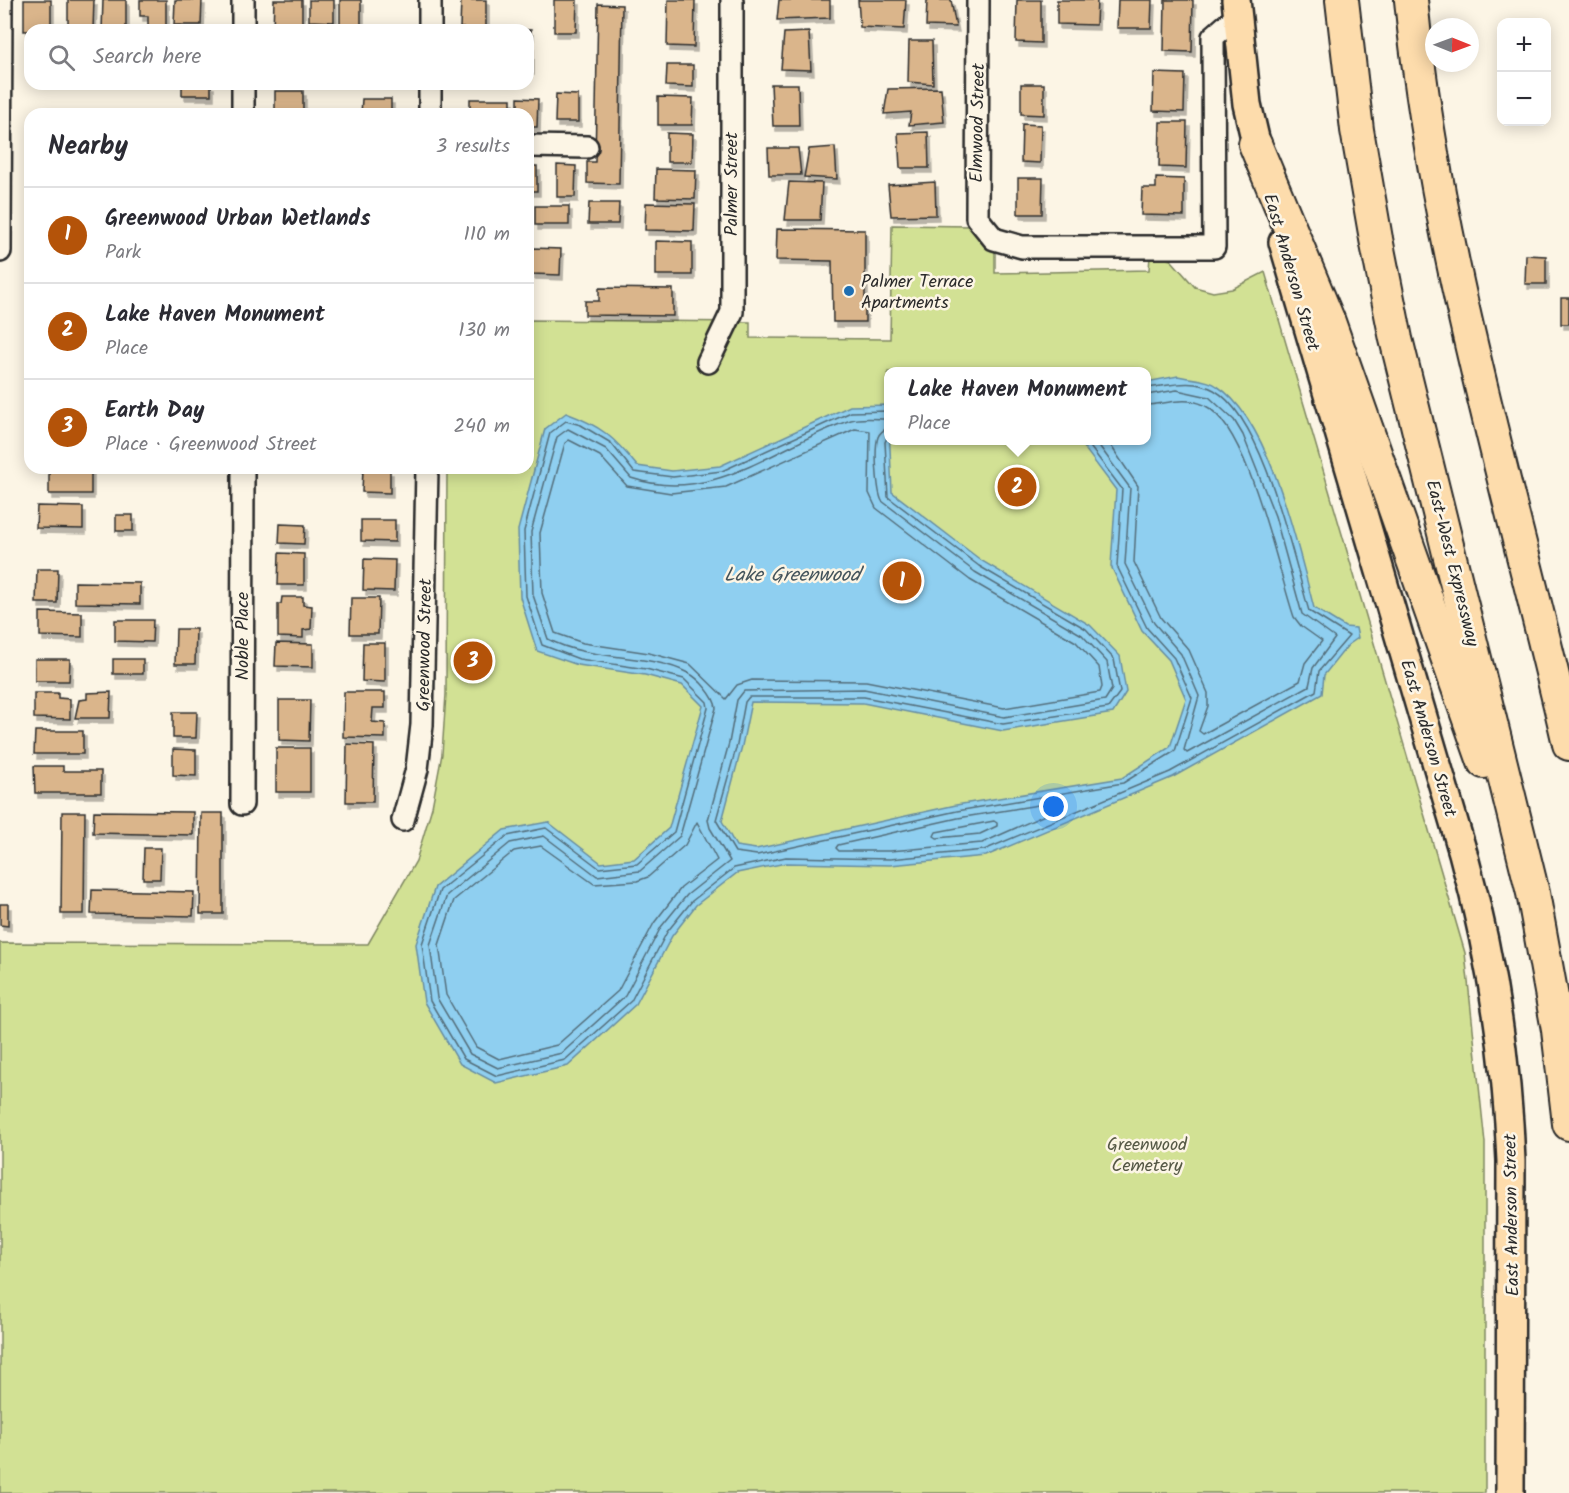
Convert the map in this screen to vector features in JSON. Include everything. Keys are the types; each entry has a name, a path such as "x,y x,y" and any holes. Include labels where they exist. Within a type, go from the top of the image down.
{"highway":[{"name":"East-West Expressway","path":"1342,0 1359,141 1396,339 1533,893 1558,1030 1569,1124"},
{"path":"1413,15 1446,234 1471,354 1569,744"},
{"path":"1255,144 1329,322 1470,727 1533,893"}],"main road":[{"name":"East Anderson Street","path":"1236,8 1255,144 1463,854 1487,948 1497,1003 1509,1108 1512,1212 1510,1493"}],"street":[{"path":"0,251 1,0"},
{"path":"243,0 243,24"},
{"path":"430,0 430,24"},
{"name":"Palmer Street","path":"708,362 732,312 732,0"},
{"name":"Elmwood Street","path":"978,0 977,218 994,239 1022,247 1214,247 1213,37 1236,8"},
{"path":"243,90 243,108"},
{"path":"430,90 430,108"},
{"path":"534,146 587,147"},
{"name":"Noble Place","path":"242,804 243,474"},
{"name":"Greenwood Street","path":"403,820 417,769 422,725 427,474"}],"green space":[{"name":"Greenwood Cemetery","path":"892,225 972,226 995,252 995,273 1149,270 1150,256 1171,260 1195,287 1213,292 1232,289 1265,272 1465,953 1485,1143 1485,1493 0,1493 0,943 368,944 416,861 432,807 442,754 446,694 447,474 534,474 534,320 750,322 750,338 890,339"}],"water":[{"name":"Lake Greenwood","path":"1178,376 1213,384 1236,403 1253,427 1280,488 1314,608 1345,627 1356,628 1358,638 1348,645 1324,675 1322,694 1173,777 986,856 890,865 786,863 737,873 696,905 672,936 636,1004 568,1066 496,1083 460,1064 424,1002 416,944 435,887 504,830 548,822 601,863 634,859 669,828 703,706 682,685 645,675 578,665 537,651 520,597 518,530 545,429 566,413 598,428 621,447 637,466 672,471 720,466 850,406 884,405 884,445 890,445 892,492 982,561 1090,625 1120,656 1126,692 1113,713 1003,731 863,703 751,702 722,821 736,846 756,849 956,805 1122,778 1170,747 1186,699 1169,660 1142,631 1111,566 1116,490 1080,445 1151,445 1151,381"}],"building":[{"path":"24,0 51,0 51,24 24,24"},
{"path":"68,0 94,0 93,24 68,24"},
{"path":"103,0 126,0 126,24 102,24"},
{"path":"140,0 166,0 166,24 148,24 148,16 140,16"},
{"path":"175,0 202,0 201,24 174,24"},
{"path":"274,0 302,0 302,24 273,24"},
{"path":"309,0 334,0 334,22 309,21"},
{"path":"340,0 361,0 361,24 340,24"},
{"path":"461,0 486,0 486,24 460,24"},
{"path":"554,0 577,0 576,32 554,32"},
{"path":"668,0 695,0 694,47 667,46"},
{"path":"779,0 830,0 830,18 777,20"},
{"path":"858,0 906,0 904,29 860,27"},
{"path":"927,0 951,0 956,27 926,26"},
{"path":"1017,0 1041,0 1041,43 1016,42"},
{"path":"1057,0 1097,0 1096,25 1057,24"},
{"path":"1118,0 1152,0 1151,28 1117,28"},
{"path":"1165,0 1193,0 1192,52 1164,51"},
{"path":"598,4 622,5 619,184 587,183 587,162 595,162"},
{"path":"809,32 811,70 781,69 784,33"},
{"path":"909,41 932,41 933,84 908,82"},
{"path":"667,65 693,65 693,87 666,86"},
{"path":"1154,73 1185,74 1184,112 1153,111"},
{"path":"771,84 798,84 799,126 773,126"},
{"path":"1021,84 1044,84 1044,115 1021,114"},
{"path":"941,88 944,122 909,125 911,112 884,114 888,89"},
{"path":"182,90 211,90 211,95 182,95"},
{"path":"275,91 303,91 303,108 275,108"},
{"path":"556,94 578,95 578,122 555,122"},
{"path":"658,97 693,98 692,125 658,125"},
{"path":"518,98 538,99 537,127 534,127 534,108 518,108"},
{"path":"362,99 391,99 391,108 361,108"},
{"path":"470,99 511,99 511,108 470,108"},
{"path":"1160,122 1187,122 1186,168 1159,167"},
{"path":"1022,124 1041,125 1040,163 1021,162"},
{"path":"928,132 929,168 900,168 898,133"},
{"path":"667,133 693,134 692,162 667,162"},
{"path":"835,147 837,179 804,177 809,149"},
{"path":"768,148 798,148 801,175 769,175"},
{"path":"557,165 576,166 575,197 557,197"},
{"path":"534,166 537,166 537,191 534,191"},
{"path":"656,169 696,170 695,199 655,198"},
{"path":"1018,178 1043,178 1042,214 1018,214"},
{"path":"1156,178 1184,179 1184,216 1141,215 1142,188 1156,188"},
{"path":"789,182 822,183 820,220 785,220"},
{"path":"935,182 936,215 891,216 888,185"},
{"path":"589,203 619,203 618,224 588,224"},
{"path":"646,203 695,204 694,231 645,230"},
{"path":"535,206 569,206 569,225 535,225"},
{"name":"Palmer Terrace Apartments","path":"777,229 865,230 865,322 833,322 832,261 776,260"},
{"path":"656,241 692,242 692,275 656,275"},
{"path":"534,248 561,249 560,275 534,274"},
{"path":"1526,255 1546,256 1546,284 1525,284"},
{"path":"599,288 673,289 673,316 585,315 585,301 599,301"},
{"path":"1561,298 1569,298 1569,324 1561,324"},
{"path":"49,474 91,474 91,494 49,494"},
{"path":"363,474 390,474 390,493 362,492"},
{"path":"37,506 83,507 83,529 36,528"},
{"path":"116,515 133,515 133,531 116,531"},
{"path":"361,520 395,520 395,542 361,541"},
{"path":"280,524 305,525 304,544 279,543"},
{"path":"279,553 304,554 304,585 278,585"},
{"path":"364,559 395,560 394,591 363,590"},
{"path":"37,569 58,569 57,603 36,603"},
{"path":"75,582 140,583 140,604 75,603"},
{"path":"282,597 303,597 303,605 312,606 311,629 303,630 303,638 278,637 278,604 281,604"},
{"path":"351,598 379,598 378,634 350,634"},
{"path":"40,612 82,613 82,637 40,636"},
{"path":"115,620 153,620 152,642 115,641"},
{"path":"176,629 196,629 195,664 175,664"},
{"path":"276,643 313,644 313,667 275,666"},
{"path":"363,643 385,643 385,682 362,681"},
{"path":"35,659 70,659 69,681 35,681"},
{"path":"113,659 143,659 143,674 113,674"},
{"path":"111,692 110,718 75,718 79,700 87,699 87,693"},
{"path":"344,692 385,692 385,708 373,708 372,722 385,723 385,738 343,737"},
{"path":"34,693 58,693 58,698 70,699 70,719 34,718"},
{"path":"279,700 310,700 309,741 279,740"},
{"path":"173,712 197,712 196,738 173,738"},
{"path":"35,731 83,731 83,754 34,754"},
{"path":"347,744 374,745 373,802 346,802"},
{"path":"276,748 310,748 310,792 276,792"},
{"path":"173,749 196,750 196,776 173,775"},
{"path":"34,766 63,766 63,771 101,771 101,793 35,793"},
{"path":"94,811 193,812 193,835 93,833"},
{"path":"62,812 85,812 84,914 61,914"},
{"path":"201,813 223,813 223,914 200,914"},
{"path":"144,848 161,848 160,879 143,879"},
{"path":"92,890 194,892 193,916 91,914"},
{"path":"0,904 8,904 8,926 0,925"}],"place":[{"name":"Palmer Terrace Apartments","path":"849,291"},
{"name":"Lake Haven Monument","path":"1017,487"},
{"name":"Greenwood Urban Wetlands","path":"902,581"},
{"name":"Earth Day","path":"473,661"}]}
